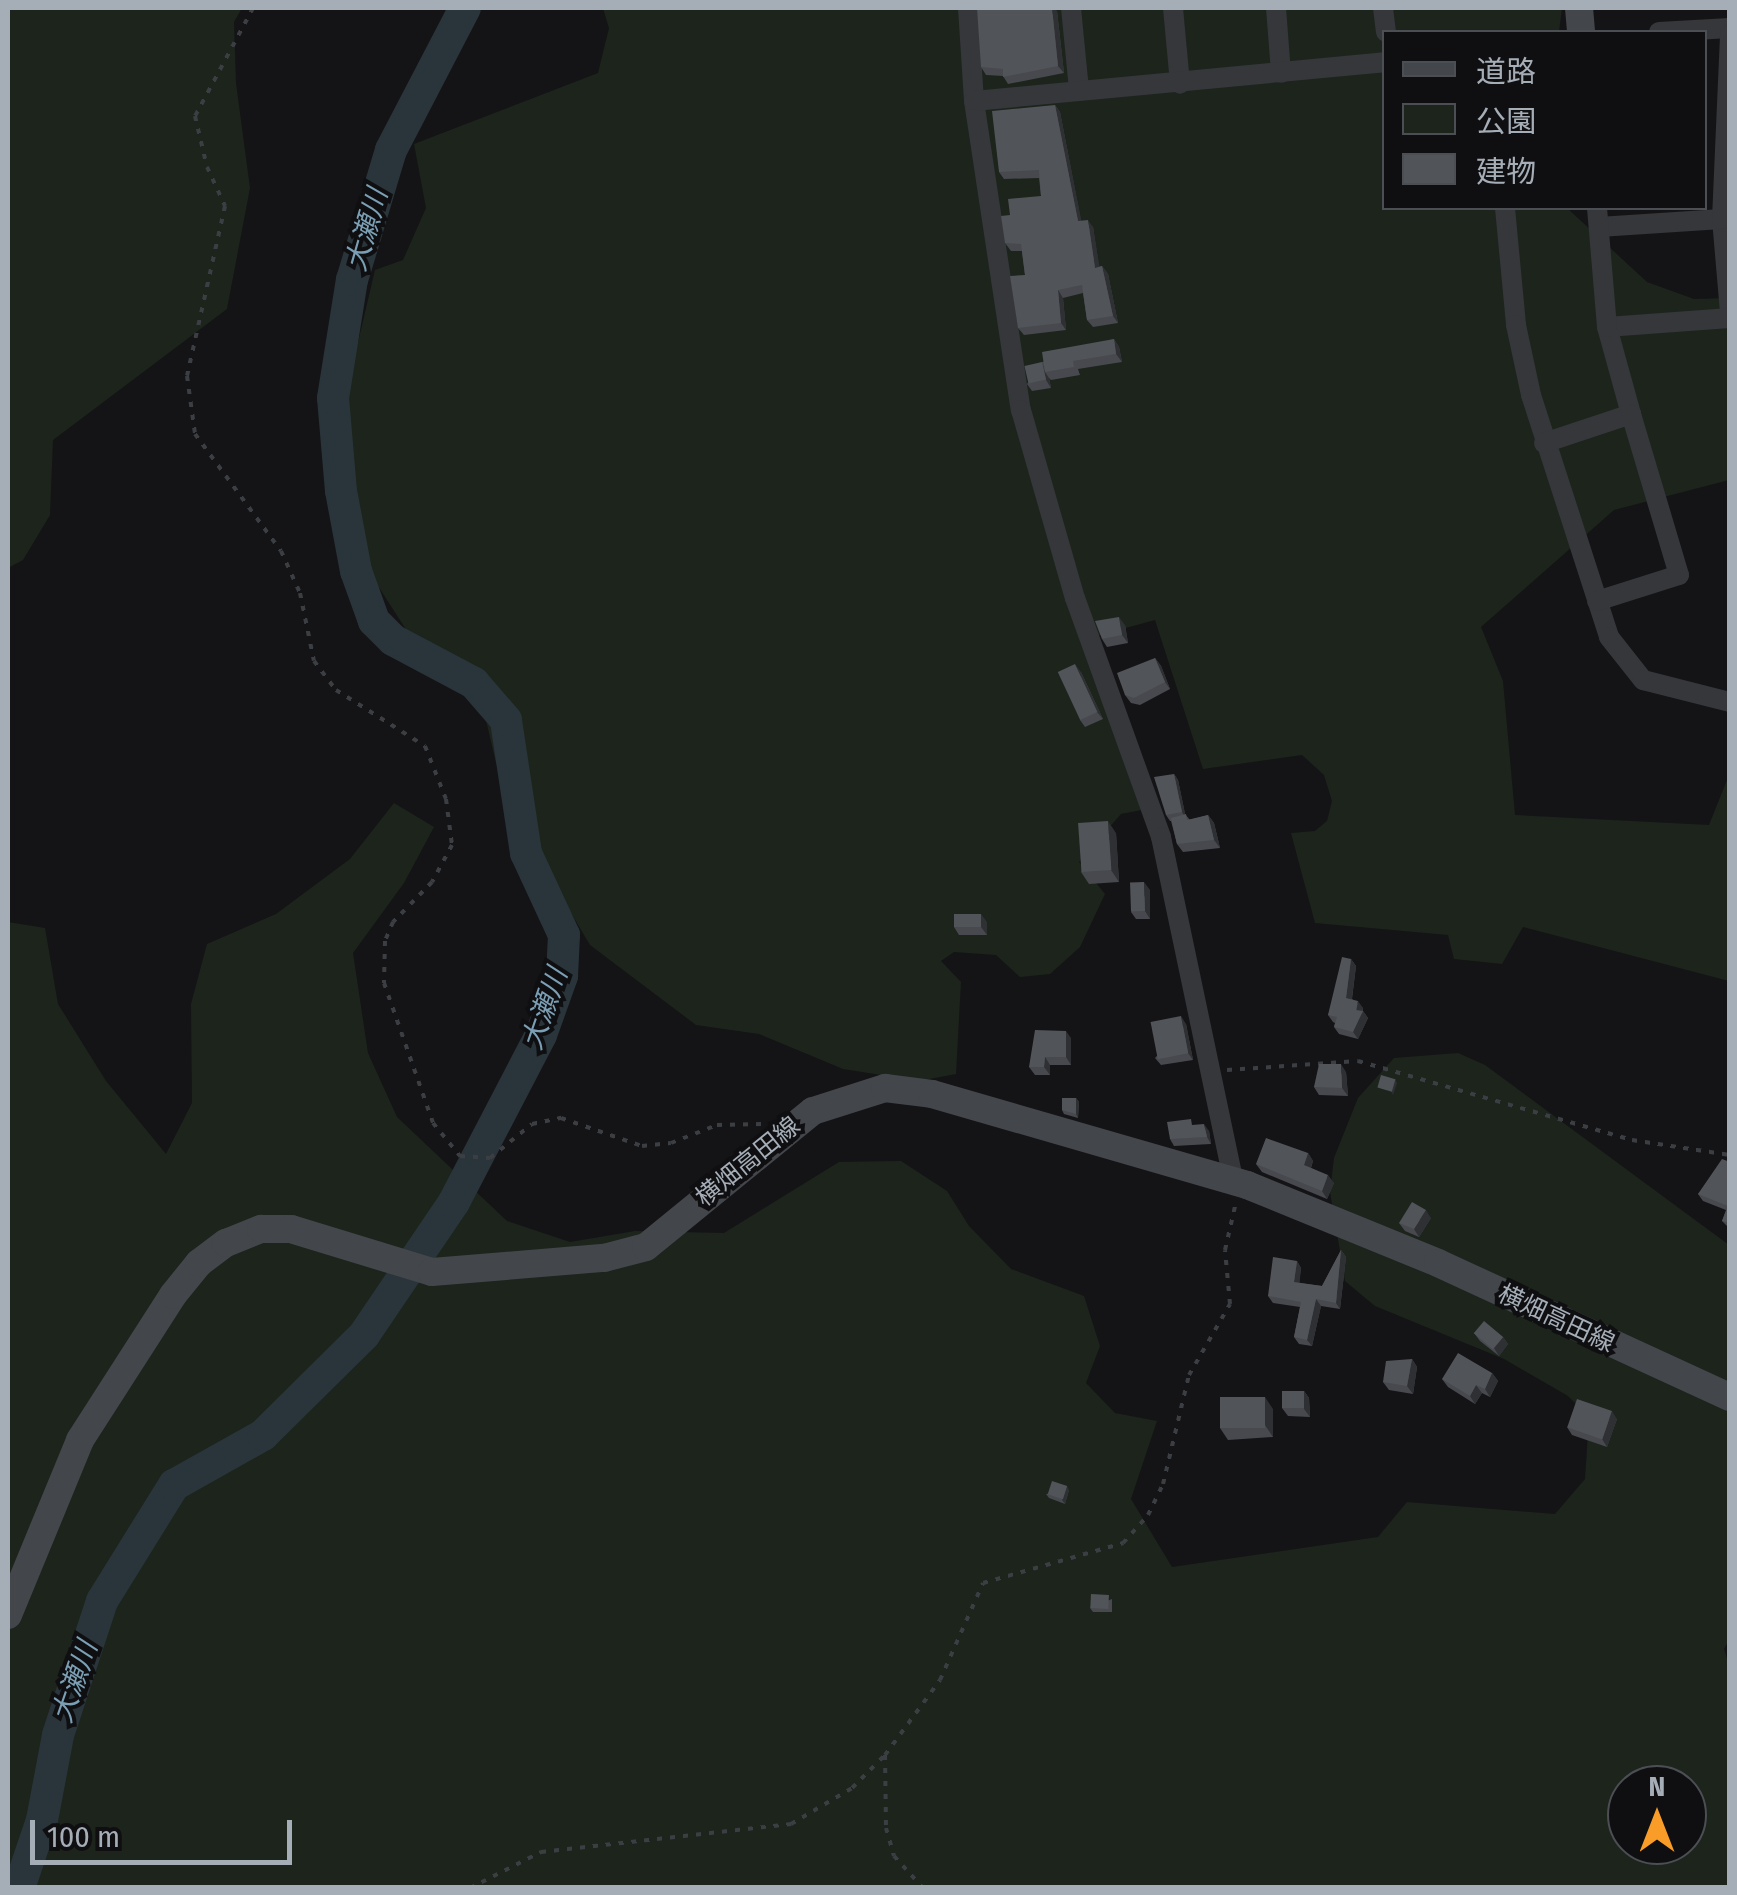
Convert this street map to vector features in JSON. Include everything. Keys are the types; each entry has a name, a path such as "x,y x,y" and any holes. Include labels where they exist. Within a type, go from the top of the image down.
{"main road":[{"name":"横畑高田線","path":"8,1615 80,1440 174,1296 199,1263 226,1243 261,1229 291,1229 432,1272 604,1258 646,1247 780,1132 813,1111 886,1088 932,1094 1240,1182 1438,1263 1730,1397"}],"street":[{"path":"968,8 974,101 1021,410 1075,598 1161,837 1210,1072 1240,1182"},
{"path":"1071,8 1079,90"},
{"path":"1173,8 1180,84"},
{"path":"1276,8 1281,73"},
{"path":"1684,8 1686,30"},
{"path":"1608,326 1730,315 1722,220 1730,31"},
{"path":"974,101 1382,62"},
{"path":"1505,210 1516,324 1544,443 1609,637 1643,680 1730,702"},
{"path":"1597,600 1679,575 1608,326 1598,217 1722,220"},
{"path":"1544,443 1631,414"}],"path":[{"path":"253,8 195,116 207,167 225,206 187,376 194,434 281,551 300,593 314,661 336,690 425,746 446,799 452,846 432,882 394,922 385,940 388,999 433,1124 460,1156 490,1158 532,1124 561,1118 642,1146 754,1120 780,1132"},
{"path":"1210,1072 1358,1061 1632,1140 1730,1155"},
{"path":"470,1888 541,1852 792,1824 852,1788 886,1756 940,1680 983,1583 1123,1542 1148,1515 1163,1484 1189,1374 1230,1304 1225,1250 1240,1182"},
{"path":"886,1756 886,1828 894,1856 924,1888"}],"green space":[{"path":"8,8 242,8 234,22 236,83 250,188 227,309 53,440 50,515 23,560 8,568"},
{"path":"603,8 1562,8 1559,30 1382,30 1382,210 1569,210 1647,282 1694,299 1729,298 1729,480 1614,510 1481,627 1503,681 1515,815 1709,825 1729,775 1729,981 1523,927 1502,964 1454,959 1448,935 1315,923 1291,833 1315,831 1327,821 1332,801 1324,775 1302,755 1203,769 1155,620 1093,637 1147,809 1121,814 1079,862 1105,894 1080,947 1050,974 1020,977 996,955 954,952 941,961 961,982 956,1074 919,1081 843,1069 759,1034 696,1025 590,945 529,842 496,763 475,673 407,631 369,572 343,406 375,270 403,260 426,208 414,144 598,73 609,28"},
{"path":"394,803 434,827 404,883 353,953 368,1053 397,1117 507,1221 570,1242 635,1231 724,1233 839,1162 901,1161 947,1191 969,1226 1011,1269 1084,1296 1100,1346 1086,1383 1115,1413 1157,1421 1131,1499 1172,1567 1378,1537 1407,1502 1555,1514 1585,1479 1589,1417 1568,1396 1504,1359 1375,1306 1345,1281 1330,1192 1334,1158 1358,1098 1394,1058 1458,1053 1485,1065 1729,1245 1730,1638 1724,1649 1730,1668 1729,1887 8,1888 8,922 45,928 58,1004 106,1081 166,1154 192,1103 191,1004 207,944 276,914 350,859"}],"building":[{"path":"977,8 1052,8 1058,66 1003,77 1003,69 981,67"},
{"path":"1055,105 1078,221 1088,220 1095,268 1102,266 1113,316 1087,320 1082,285 1058,290 1061,323 1018,328 1010,276 1025,275 1021,244 1005,243 1001,216 1010,215 1008,199 1041,196 1039,170 999,172 992,111"},
{"path":"1114,339 1116,354 1073,361 1074,367 1045,372 1042,352"},
{"path":"1042,362 1046,380 1029,384 1024,366"},
{"path":"1119,617 1122,635 1102,639 1095,621"},
{"path":"1155,658 1165,682 1134,698 1125,695 1117,673"},
{"path":"1075,664 1097,712 1080,720 1058,672"},
{"path":"1174,774 1182,812 1166,815 1154,777"},
{"path":"1186,814 1187,820 1208,815 1214,840 1177,844 1171,818"},
{"path":"1108,821 1111,870 1081,872 1078,823"},
{"path":"1130,882 1144,882 1145,911 1131,911"},
{"path":"954,914 981,914 981,927 954,927"},
{"path":"1342,957 1351,959 1346,998 1358,1001 1356,1010 1363,1011 1353,1032 1334,1027 1337,1017 1328,1015"},
{"path":"1181,1016 1188,1053 1158,1059 1151,1022"},
{"path":"1035,1030 1066,1031 1066,1057 1045,1057 1044,1067 1029,1067"},
{"path":"1319,1064 1341,1064 1342,1088 1314,1087"},
{"path":"1381,1075 1395,1079 1392,1092 1377,1087"},
{"path":"1062,1098 1076,1098 1076,1114 1062,1110"},
{"path":"1191,1119 1192,1125 1204,1124 1207,1137 1170,1139 1167,1122"},
{"path":"1266,1138 1308,1153 1304,1165 1328,1175 1322,1191 1256,1164"},
{"path":"1722,1159 1730,1162 1730,1223 1722,1221 1728,1206 1698,1194"},
{"path":"1412,1202 1426,1210 1414,1229 1399,1223"},
{"path":"1341,1250 1336,1303 1316,1299 1307,1340 1294,1337 1301,1302 1268,1296 1273,1257 1297,1261 1294,1282 1322,1286"},
{"path":"1484,1321 1503,1337 1493,1349 1474,1333"},
{"path":"1458,1353 1492,1373 1485,1389 1476,1385 1470,1396 1442,1379"},
{"path":"1412,1359 1407,1386 1383,1382 1386,1361"},
{"path":"1282,1391 1304,1391 1304,1408 1282,1408"},
{"path":"1220,1397 1265,1397 1265,1428 1220,1428"},
{"path":"1577,1399 1612,1411 1602,1439 1567,1427"},
{"path":"1052,1481 1067,1486 1063,1499 1048,1494"},
{"path":"1091,1594 1109,1595 1108,1609 1090,1608"}],"waterway":[{"name":"大瀬川","path":"19,1888 42,1820 58,1735 102,1601 174,1485 263,1435 364,1335 454,1202 541,1035 562,976 564,935 526,853 506,720 474,683 393,640 374,621 356,571 341,491 333,398 352,280 391,150 465,8"}]}
